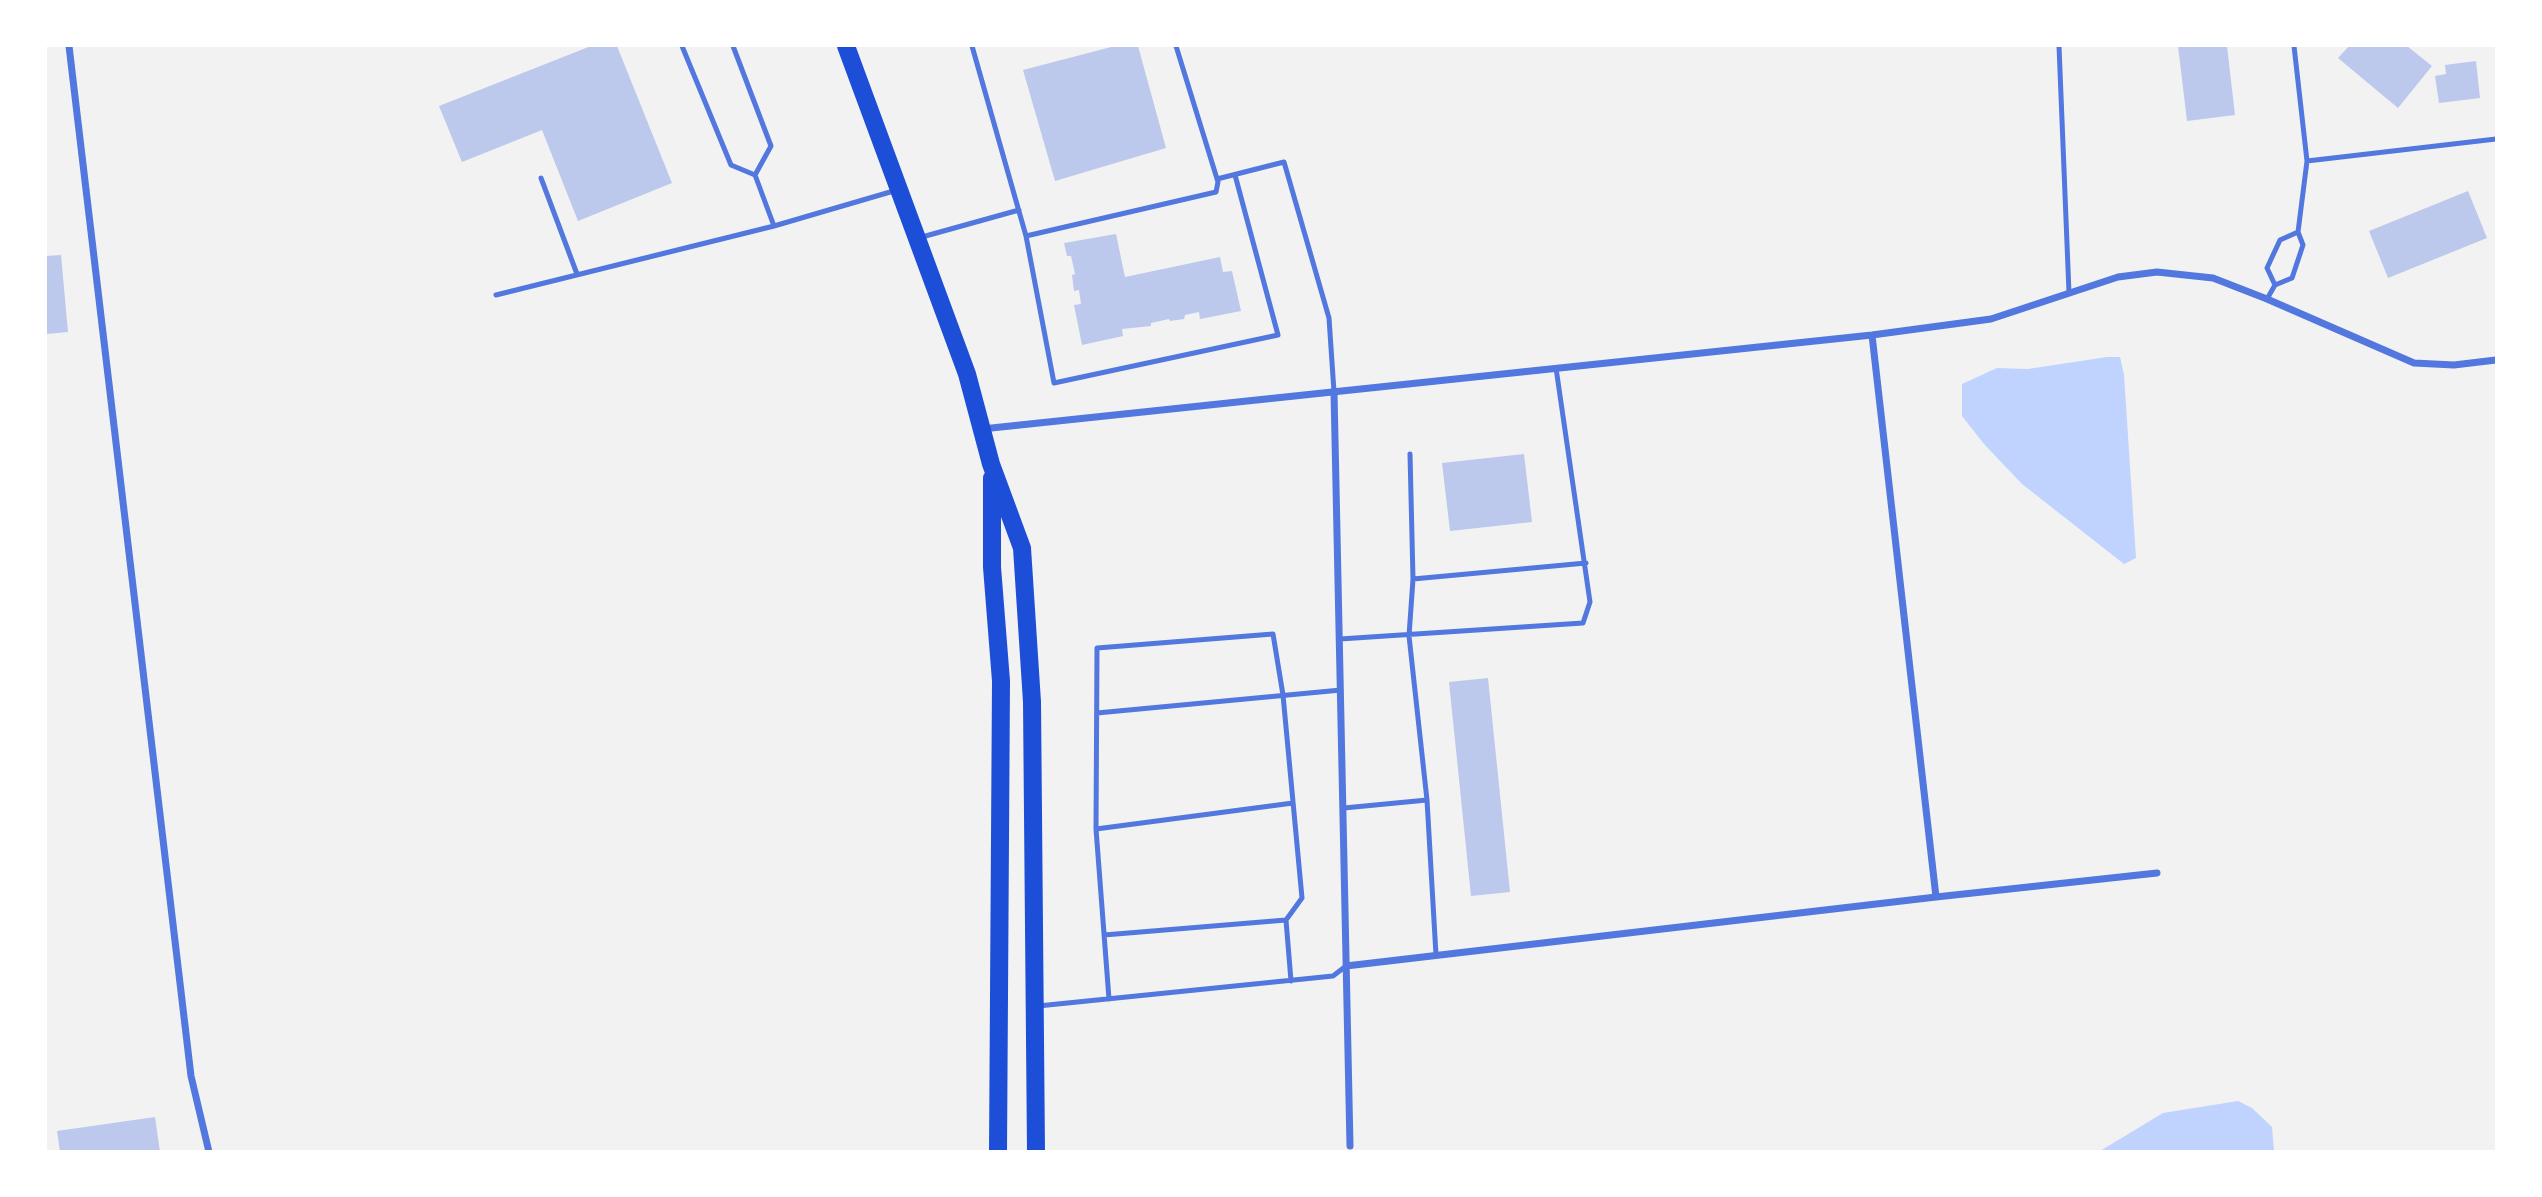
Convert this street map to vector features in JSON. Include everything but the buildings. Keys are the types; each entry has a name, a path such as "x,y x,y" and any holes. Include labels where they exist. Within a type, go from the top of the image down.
{"main road":[{"path":"846,46 967,374 991,464 1022,548 1032,702 1036,1152"},
{"path":"991,464 992,567 1001,681 998,1152"}],"street":[{"path":"69,46 191,1076 209,1152"},
{"path":"982,429 1872,335 1990,319 2118,277 2157,272 2213,278 2414,363 2454,365 2497,360"},
{"path":"1872,335 1936,897"},
{"path":"1334,393 1350,1146"},
{"path":"1346,966 2157,873"}],"lane":[{"path":"682,46 731,165 755,175 774,226"},
{"path":"733,46 771,146 755,175"},
{"path":"972,46 1026,236 1054,383 1278,335 1234,175"},
{"path":"1026,236 1216,192 1217,179 1175,46"},
{"path":"2059,46 2069,293"},
{"path":"2267,299 2275,285 2292,278 2304,245 2298,232 2307,161 2294,46"},
{"path":"2307,161 2497,139"},
{"path":"1217,179 1284,162 1329,318 1334,393"},
{"path":"541,178 577,274"},
{"path":"496,295 774,226 900,189"},
{"path":"919,238 1019,210"},
{"path":"2275,285 2267,268 2280,240 2298,232"},
{"path":"1340,639 1583,623 1590,602 1586,563 1556,368"},
{"path":"1410,454 1413,579 1409,636 1427,800 1436,955"},
{"path":"1413,579 1586,563"},
{"path":"1108,999 1096,829 1097,648 1273,634 1283,695 1302,898 1286,920 1291,981"},
{"path":"1097,713 1341,690"},
{"path":"1344,808 1427,800"},
{"path":"1096,829 1293,803"},
{"path":"1104,935 1286,920"},
{"path":"1034,1006 1333,976 1346,966"}],"water":[{"path":"2120,357 2124,375 2136,558 2124,564 2022,484 1962,416 1962,384 1997,368 2028,369"},
{"path":"2238,1101 2252,1108 2272,1127 2274,1151 2100,1151 2163,1113"}]}
